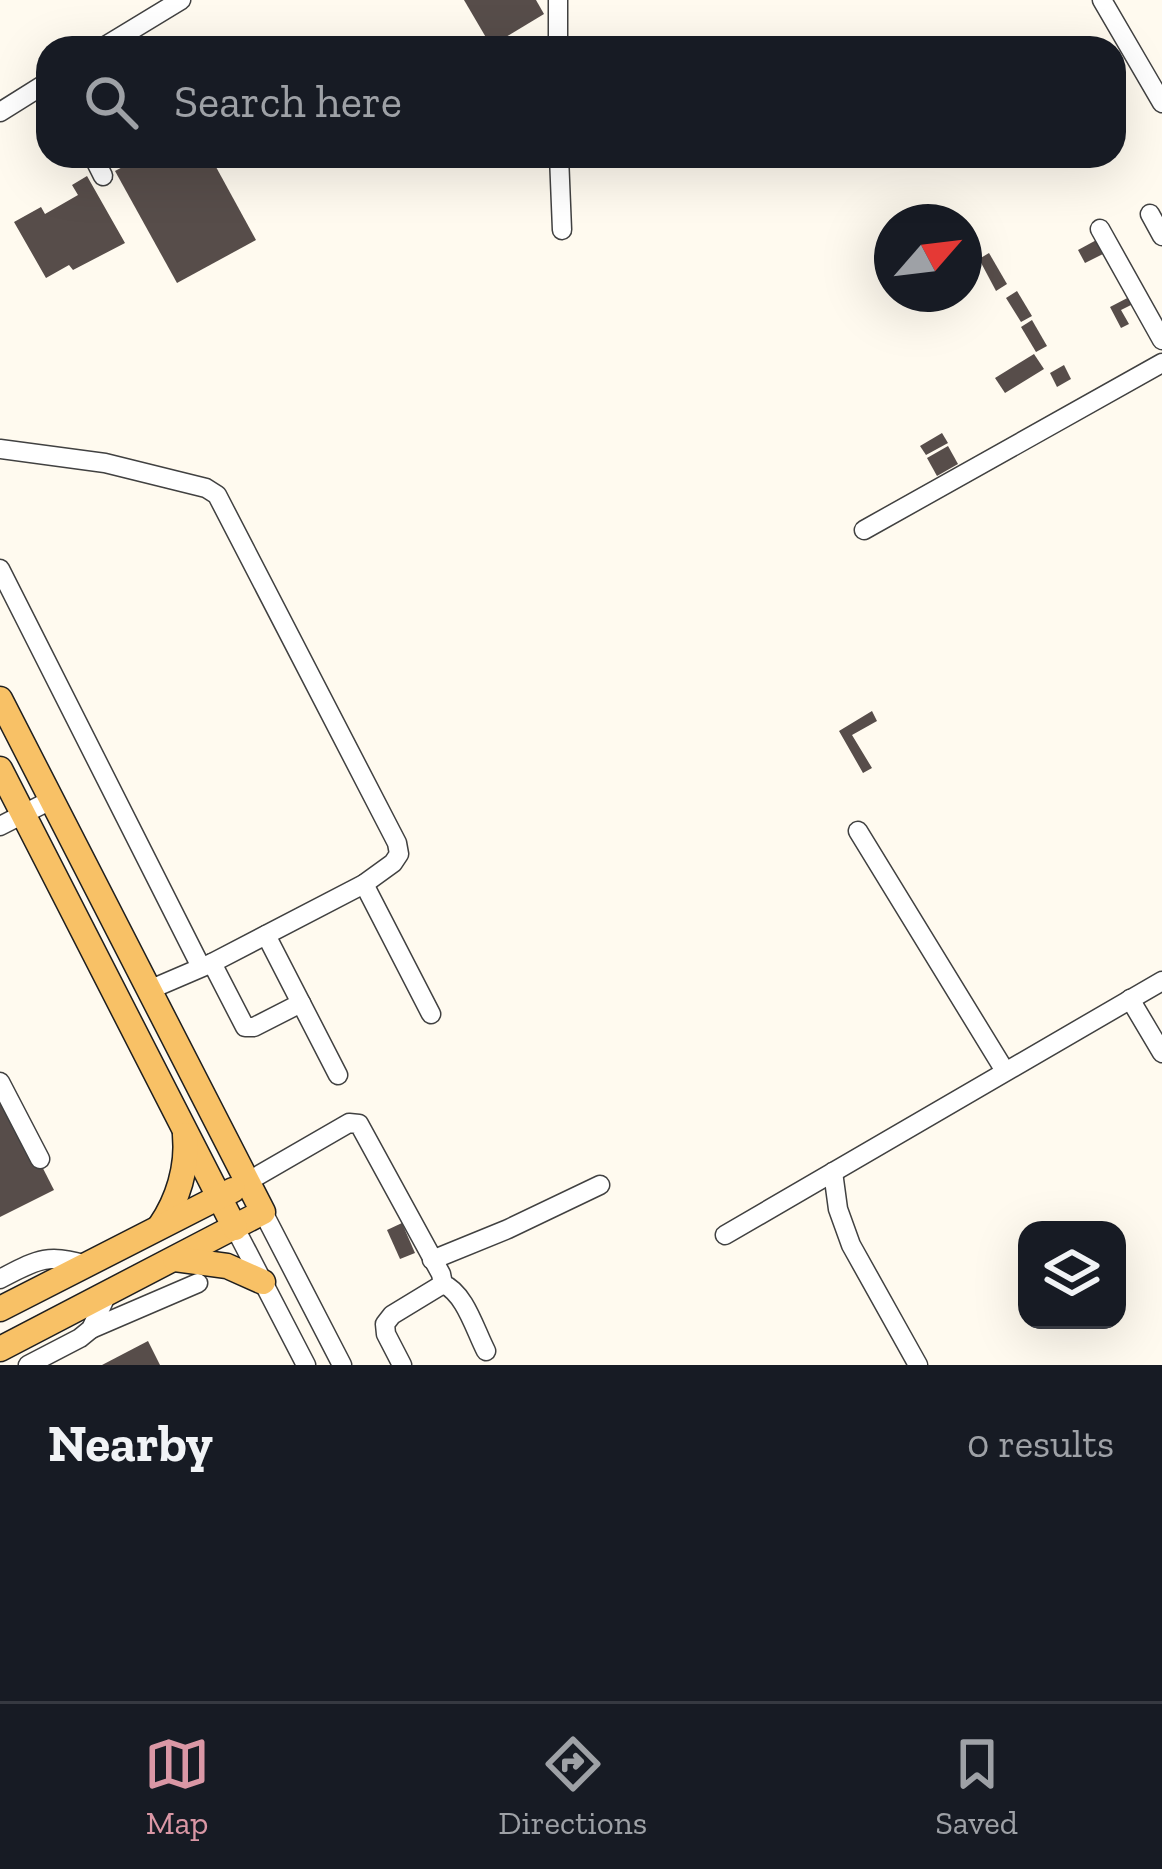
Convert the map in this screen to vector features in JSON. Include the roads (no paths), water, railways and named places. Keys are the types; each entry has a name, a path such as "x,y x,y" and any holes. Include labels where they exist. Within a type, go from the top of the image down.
{"main road":[{"path":"0,699 263,1212 0,1349"},
{"path":"0,769 6,822 184,1129 235,1228"},
{"path":"159,1228 171,1210 187,1157 184,1129"},
{"path":"0,1310 248,1182"},
{"path":"175,1259 227,1266 263,1282"}],"street":[{"path":"122,36 181,0"},
{"path":"557,36 558,0"},
{"path":"1102,0 1123,36"},
{"path":"1126,41 1162,103"},
{"path":"0,112 36,90"},
{"path":"99,168 103,176"},
{"path":"559,168 562,230"},
{"path":"1150,214 1162,236"},
{"path":"1100,230 1162,340"},
{"path":"864,530 1162,363"},
{"path":"0,449 105,463 217,494 397,843 399,854 394,863 364,884 149,990"},
{"path":"0,569 206,965 245,1027 301,1003"},
{"path":"6,822 51,800"},
{"path":"858,831 1005,1071"},
{"path":"364,884 430,1014"},
{"path":"266,934 338,1075"},
{"path":"725,1235 1162,981"},
{"path":"1130,999 1162,1054"},
{"path":"0,1082 40,1159"},
{"path":"248,1182 349,1123 359,1124 443,1284"},
{"path":"833,1172 838,1209 851,1245 918,1365"},
{"path":"432,1260 599,1185"},
{"path":"263,1212 342,1365"},
{"path":"235,1228 306,1365"},
{"path":"3,1271 53,1257 86,1265"},
{"path":"28,1365 91,1329 198,1283"},
{"path":"443,1284 458,1296 486,1351"},
{"path":"402,1365 386,1334 388,1318 443,1284"},
{"path":"91,1329 107,1294"}]}
